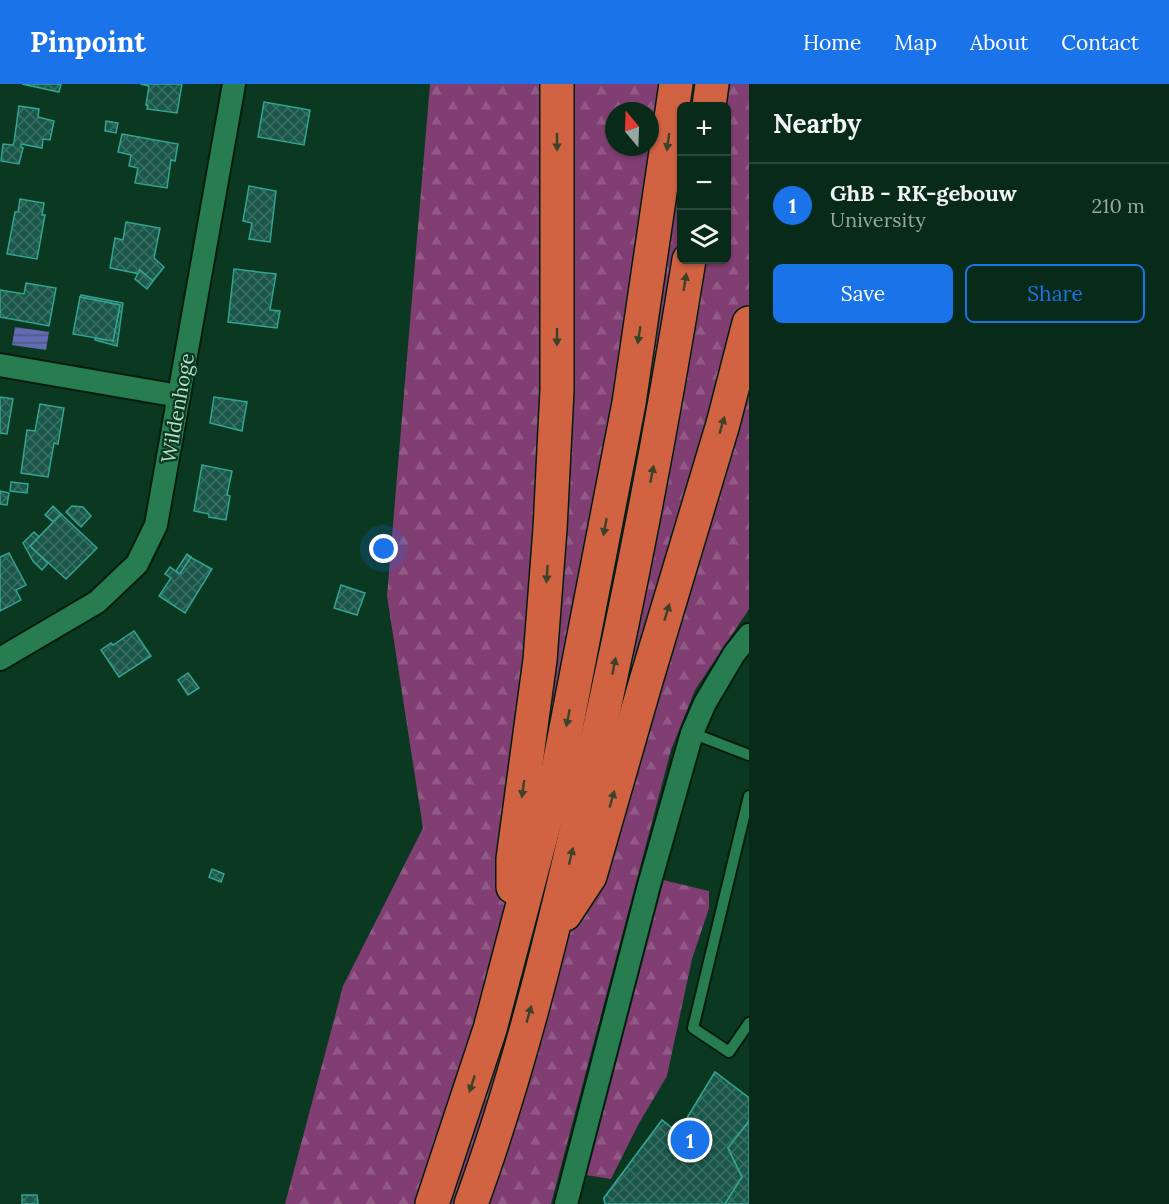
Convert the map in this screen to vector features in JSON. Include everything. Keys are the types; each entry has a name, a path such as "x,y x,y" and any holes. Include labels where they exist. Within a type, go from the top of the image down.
{"highway":[{"path":"514,938 513,859 540,660 557,390 557,84"},
{"path":"432,1204 490,1029 557,775 629,403 676,84"},
{"path":"710,102 712,84"},
{"path":"471,1204 513,1071 552,933 613,672 665,411 688,264"},
{"path":"552,933 590,876 652,658 723,424 749,323"}],"street":[{"name":"Wildenhoge","path":"0,659 97,602 137,564 156,525 234,84"},
{"path":"0,365 179,396"},
{"path":"566,1204 692,733 711,693 734,654 749,635"}],"lane":[{"path":"692,733 749,755"},
{"path":"749,796 693,1028 729,1052 749,1023"}],"green space":[{"path":"430,84 749,84 749,609 695,690 671,750 551,1204 285,1204 343,986 423,828 387,596"},
{"path":"663,880 709,891 709,908 692,959 667,1076 638,1125 611,1179 586,1175"}],"water":[{"path":"15,327 49,332 46,350 12,345"}],"building":[{"path":"22,84 61,84 59,92"},
{"path":"140,84 182,84 177,113 147,109 149,86"},
{"path":"264,102 310,110 304,145 258,137"},
{"path":"19,106 39,109 38,117 54,121 50,140 43,139 42,148 21,144 23,148 19,164 1,161 3,144 13,145 14,142"},
{"path":"106,121 118,123 116,133 105,131"},
{"path":"122,134 178,144 175,161 171,160 167,188 135,183 138,168 129,166 131,155 118,152"},
{"path":"249,186 276,191 270,242 249,239 252,223 243,221"},
{"path":"20,199 44,203 42,215 45,215 37,259 7,254 15,212 18,212"},
{"path":"126,222 160,228 154,258 164,267 153,281 140,270 140,274 110,268 115,238 123,240"},
{"path":"234,269 276,274 270,310 280,311 277,328 228,322"},
{"path":"140,270 153,281 147,289 135,279"},
{"path":"26,283 56,288 49,326 0,317 0,290 24,294"},
{"path":"81,295 123,303 117,346 95,340 95,338 113,341 120,305 80,297"},
{"path":"80,297 120,305 113,341 73,334"},
{"path":"0,397 13,399 7,434 0,433"},
{"path":"214,397 247,402 242,431 210,423"},
{"path":"40,404 64,408 58,444 54,443 48,477 21,473 27,430 35,431"},
{"path":"202,465 232,471 227,495 230,496 226,520 194,511"},
{"path":"11,482 28,484 27,493 10,491"},
{"path":"0,491 9,493 7,505 0,504"},
{"path":"53,506 61,514 53,522 45,515"},
{"path":"72,506 83,507 91,516 81,527 66,512"},
{"path":"61,514 97,548 66,579 30,546"},
{"path":"34,532 39,537 30,546 48,563 42,570 33,561 23,543"},
{"path":"9,553 26,585 16,590 21,600 0,611 0,557"},
{"path":"187,554 191,557 180,574 176,571"},
{"path":"191,557 212,569 185,613 159,596 171,578 165,574 170,567 180,574"},
{"path":"341,585 365,593 357,615 334,608"},
{"path":"134,631 151,656 119,677 101,650"},
{"path":"188,673 199,688 188,695 178,680"},
{"path":"212,869 224,874 221,882 209,877"},
{"path":"715,1072 749,1098 749,1121 728,1148 742,1177 725,1204 605,1204 604,1198 662,1120 678,1133"},
{"path":"715,1072 749,1098 749,1121 728,1148 742,1177 725,1204 605,1204 604,1198 662,1120 678,1133"},
{"path":"749,1121 749,1204 725,1204 742,1177 728,1148"},
{"path":"22,1195 37,1195 38,1204 22,1204"}],"place":[{"name":"GhB - RK-gebouw","path":"690,1140"}]}
